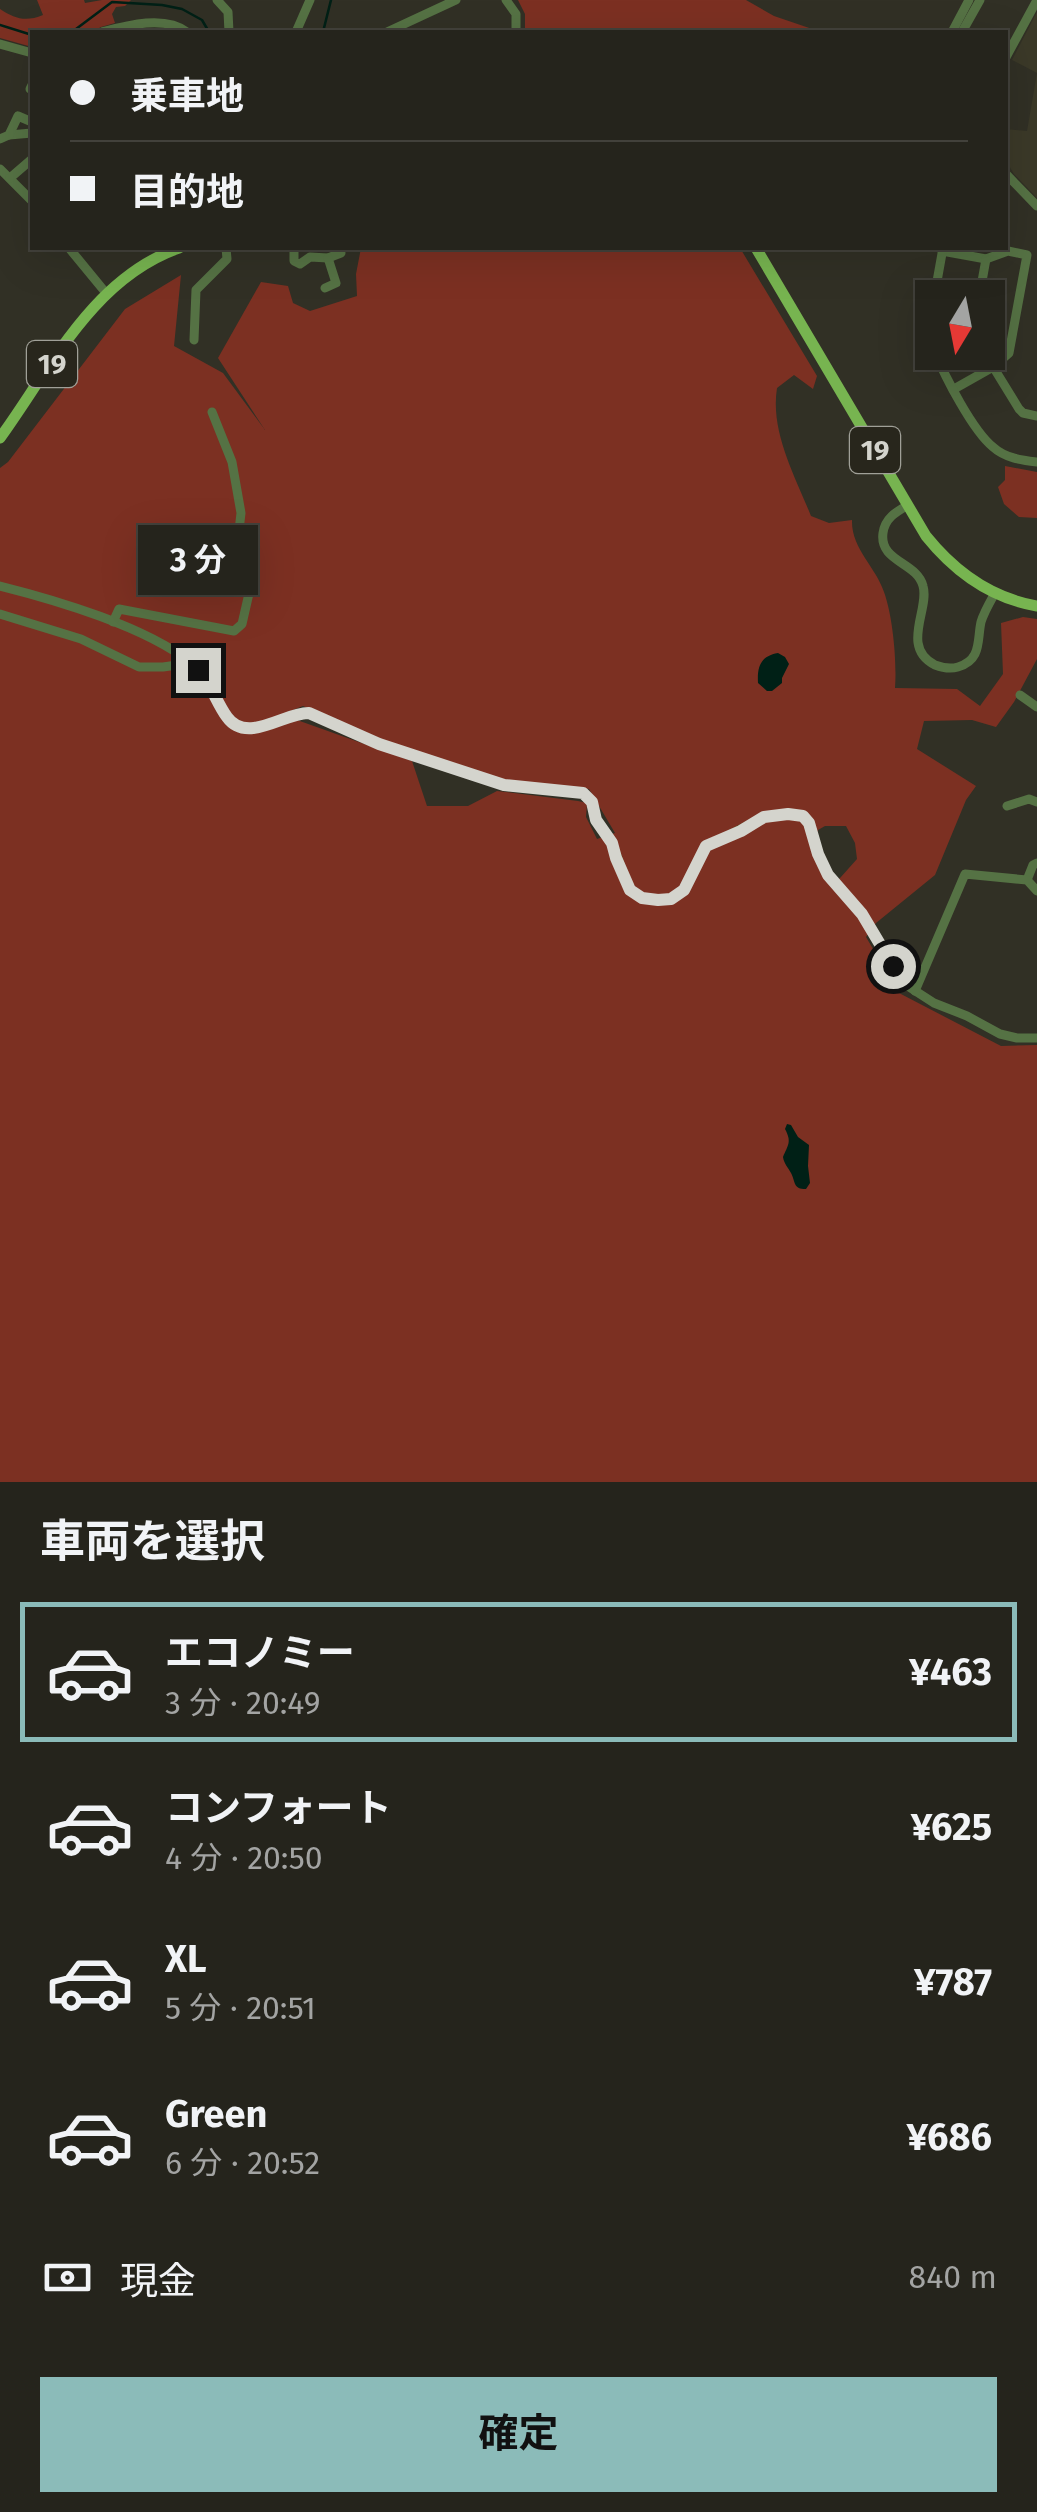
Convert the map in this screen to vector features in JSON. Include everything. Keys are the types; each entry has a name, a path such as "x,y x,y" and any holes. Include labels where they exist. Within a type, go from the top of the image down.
{"main road":[{"name":"19","path":"0,438 83,318 106,293 145,263 174,250"},
{"name":"19","path":"757,250 926,536 969,579 994,593 1037,606"}],"street":[{"path":"217,0 228,12 229,30"},
{"path":"297,30 310,0"},
{"path":"391,30 456,0"},
{"path":"506,0 516,14 516,30"},
{"path":"953,30 969,0"},
{"path":"963,30 980,0"},
{"path":"1008,53 1037,0"},
{"path":"111,30 163,23 184,30"},
{"path":"0,44 30,53"},
{"path":"4,137 18,116 30,121"},
{"path":"4,137 30,133"},
{"path":"10,178 30,161"},
{"path":"0,169 30,199"},
{"path":"1008,176 1037,206"},
{"path":"72,250 106,293"},
{"path":"194,340 196,290 227,258 226,250"},
{"path":"294,250 294,260 300,264 310,257 328,258 341,253"},
{"path":"937,280 942,250"},
{"path":"946,250 986,259 1008,251 1027,255 1011,348 1005,359"},
{"path":"325,288 336,284 328,258"},
{"path":"983,280 986,259"},
{"path":"944,370 992,447 1014,459 1037,462"},
{"path":"954,389 989,370"},
{"path":"994,370 1023,413 1037,416"},
{"path":"113,622 119,609 234,631 242,624 250,589 234,574 240,514 232,462 212,412"},
{"path":"908,505 887,521 883,543 892,557 916,573 923,585 918,626 924,656 950,668 974,657 981,622 994,593"},
{"path":"0,586 113,622 167,646 191,663 139,667 81,639 0,614"},
{"path":"198,670 206,677 226,717 237,725 261,728 301,712 309,713 379,744 504,785 583,793 592,802 596,820 612,843 630,890 642,898 671,899 691,880 706,846 755,821 788,814 803,816 828,875 862,914 903,983 1000,1034 1017,1038 1036,1035"},
{"path":"1020,695 1037,707"},
{"path":"1008,806 1030,798 1037,802"},
{"path":"1027,880 1037,864"},
{"path":"915,991 966,874 1027,880 1037,891"}],"shaded area":[{"path":"37,0 131,0 116,7 112,14 115,23 95,30 30,30 30,46 0,38 0,9 21,18 43,15"},
{"path":"518,0 746,0 774,16 815,30 525,30 525,14"},
{"path":"1037,12 1037,73 1012,60"},
{"path":"1037,73 1037,198 1008,164 1008,129 1027,131"},
{"path":"361,250 741,250 817,376 813,389 794,375 777,388 780,437 811,516 829,523 852,520 855,540 887,602 894,640 895,688 957,689 980,706 1003,674 1001,623 1023,617 1037,619 1037,659 996,727 972,720 924,721 917,749 976,786 966,800 935,875 876,923 866,937 899,993 1001,1046 1037,1045 1037,1482 0,1482 0,468 125,309 181,275 174,346 223,373 265,430 218,358 261,282 288,286 293,303 310,311 357,296","holes":["303,706 417,754 502,781 589,789 615,833 597,839 586,817 587,803 578,801 497,791 468,806 427,806 412,761 297,720 288,712","846,826 855,843 857,859 832,887 813,851 818,830"]},
{"path":"1005,466 1037,472 1037,518 1019,517 1004,504 998,487 1005,480"},
{"path":"778,653 789,664 782,683 767,691 758,683 759,667 764,659"},
{"path":"787,1124 809,1145 810,1183 806,1189 797,1187 783,1157 788,1143"}],"waterway":[{"path":"324,30 331,0"},
{"path":"75,30 112,2 182,9 202,20 208,30"},
{"path":"0,25 30,34"}],"route":[{"path":"198,670 233,724 261,728 301,712 309,713 379,744 504,785 583,793 592,802 596,820 612,843 630,890 642,898 671,899 691,880 706,846 755,821 788,814 803,816 828,875 862,914 893,966"}]}
